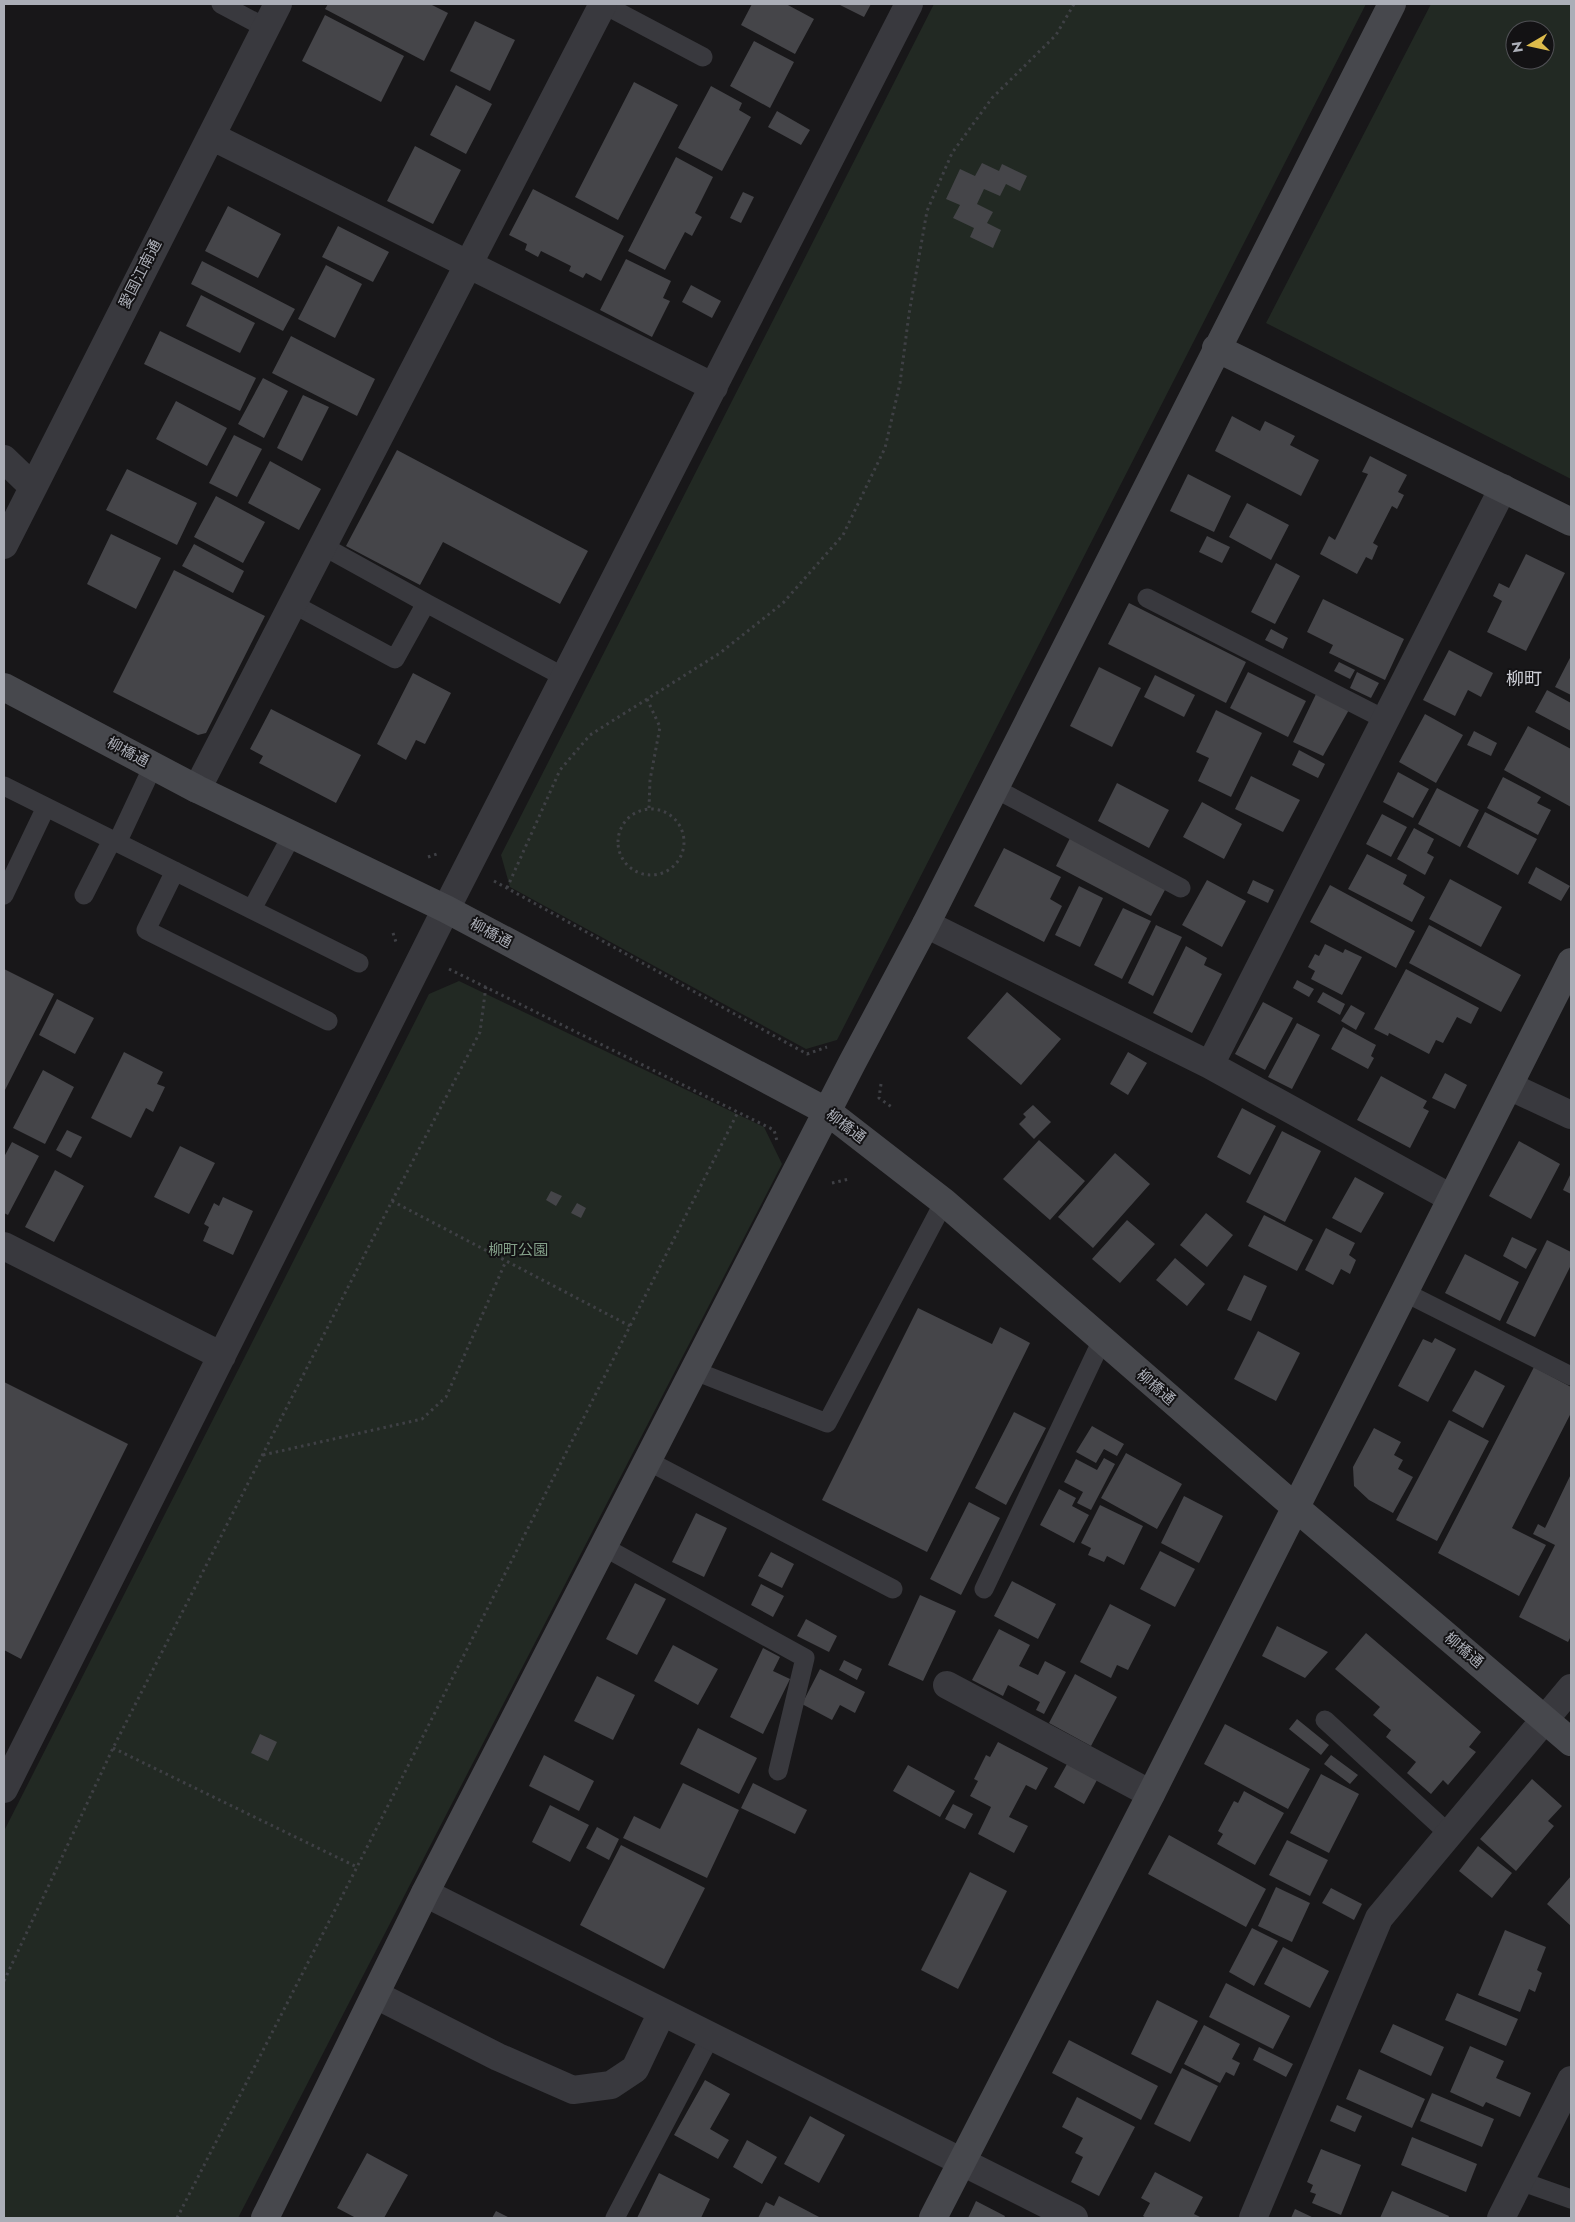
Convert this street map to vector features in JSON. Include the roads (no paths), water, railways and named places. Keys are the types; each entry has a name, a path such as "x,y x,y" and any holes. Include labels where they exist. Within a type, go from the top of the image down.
{"street":[{"name":"愛国江南通","path":"4,545 32,486 278,4"},
{"path":"197,789 603,4"},
{"path":"4,1789 13,1748 222,1356 446,910 909,4"},
{"path":"265,2218 425,1893 926,924 1216,348 1392,4"},
{"path":"211,136 714,387"},
{"path":"1216,348 1571,522"},
{"path":"4,459 32,486"},
{"path":"1210,1065 1504,488"},
{"name":"柳橋通","path":"4,686 197,789 446,910 828,1112 944,1202 1295,1507 1571,1742"},
{"path":"926,924 1210,1065 1451,1198"},
{"path":"933,2218 1151,1794 1571,962"},
{"path":"1509,1086 1571,1115"},
{"path":"4,1246 222,1356"},
{"path":"946,1686 1151,1794"},
{"path":"1254,2218 1379,1918 1571,1688"},
{"path":"425,1893 1074,2218"},
{"path":"376,1995 498,2057 573,2090 611,2085 635,2069 662,2012"},
{"path":"1501,2218 1568,2094"}],"lane":[{"path":"220,4 266,28"},
{"path":"603,4 703,57"},
{"path":"323,546 566,678"},
{"path":"1147,598 1386,720"},
{"path":"293,604 395,659 426,602"},
{"path":"84,895 153,766"},
{"path":"4,786 359,963"},
{"path":"994,788 1181,888"},
{"path":"4,895 46,807"},
{"path":"252,909 292,835"},
{"path":"175,871 146,930 328,1021"},
{"path":"695,1371 826,1423 944,1202"},
{"path":"1404,1292 1571,1376"},
{"path":"984,1589 1102,1340"},
{"path":"648,1462 893,1590"},
{"path":"604,1547 805,1658 778,1770"},
{"path":"1325,1720 1449,1834"},
{"path":"615,2218 710,2036"},
{"path":"1520,2181 1571,2199"}],"district":[{"name":"柳町","path":"1524,679"}],"park label":[{"name":"柳町公園","path":"518,1250"}]}
